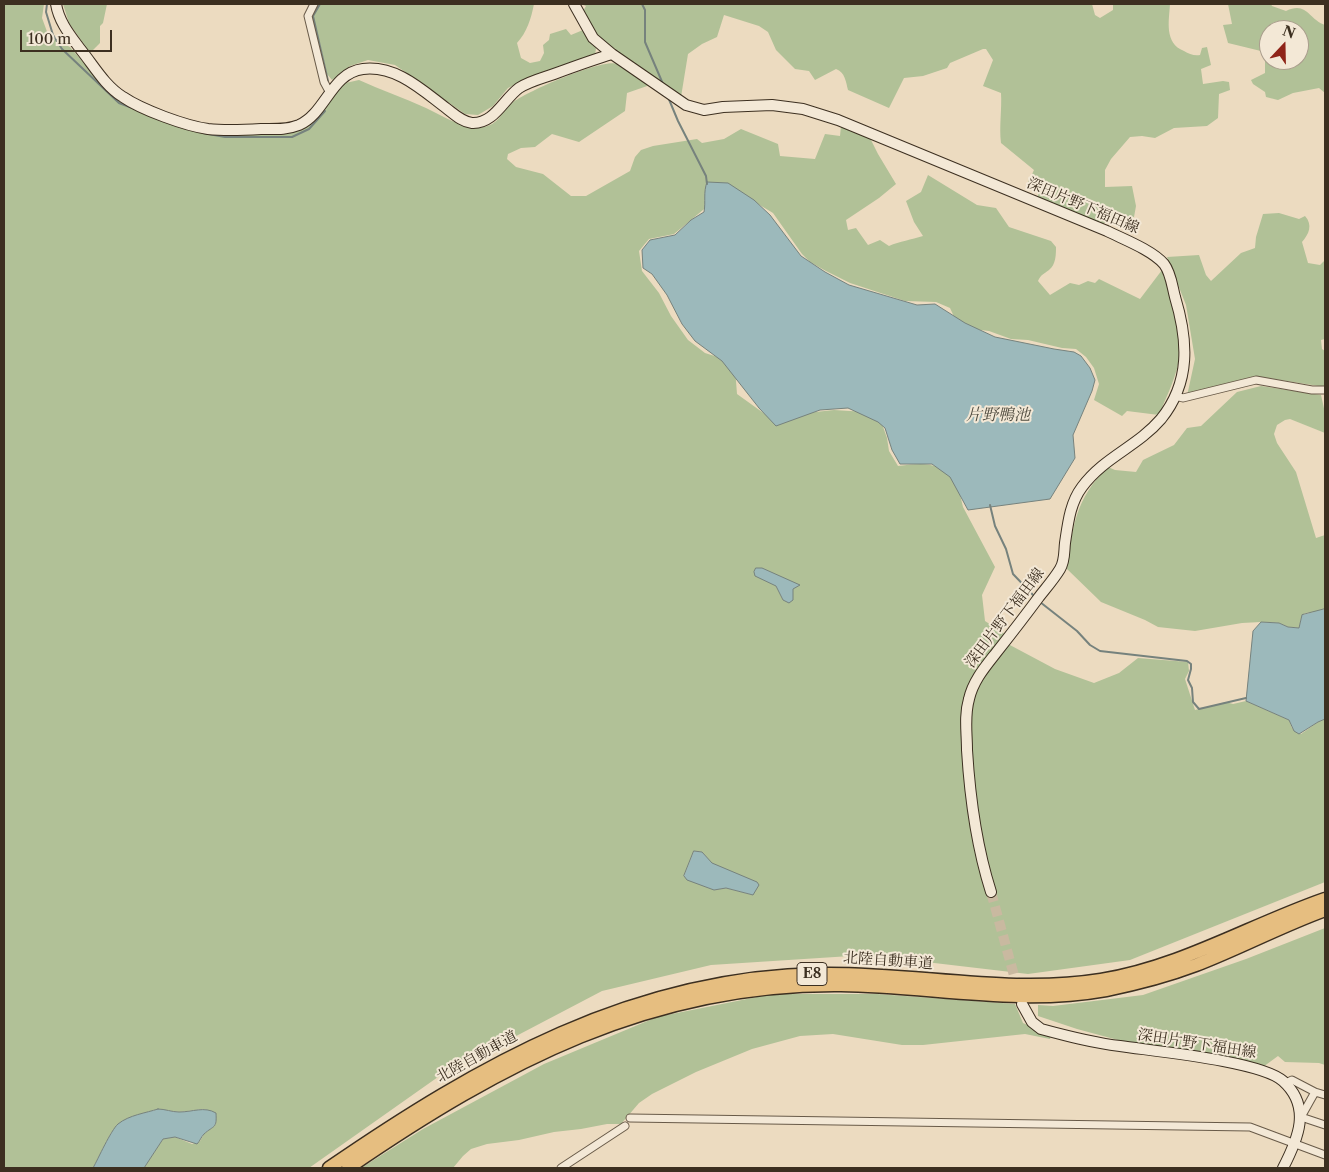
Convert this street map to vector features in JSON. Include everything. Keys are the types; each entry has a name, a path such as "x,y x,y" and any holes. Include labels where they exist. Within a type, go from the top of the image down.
{"highway":[{"name":"北陸自動車道","path":"329,1168 401,1120 509,1057 580,1025 646,1001 715,984 787,976 855,974 987,985 1036,986 1101,980 1165,965 1325,899"},
{"name":"北陸自動車道","path":"348,1168 409,1128 515,1066 599,1028 683,1002 751,990 819,985 885,987 1036,997 1072,995 1106,990 1168,975 1325,910"}],"main road":[{"path":"56,4 61,23 111,88 130,102 194,126 227,130 287,128 307,121 346,75 362,69 389,72 410,81 460,118 472,123 479,122 492,117 512,94 529,83 612,54"},
{"name":"深田片野下福田線","path":"574,4 593,38 612,54 686,105 704,110 723,107 772,105 803,109 838,120 1106,230 1155,257 1163,263 1168,271 1181,317 1184,337 1184,366 1175,396 1166,412 1152,429 1130,447 1108,460 1076,494 1069,519 1062,567 978,678 969,699 966,717 969,786 974,824 991,892"},
{"name":"深田片野下福田線","path":"1022,1004 1032,1022 1041,1029 1117,1046 1232,1063 1268,1072 1286,1083"},
{"path":"1283,1168 1299,1132 1301,1117 1299,1105 1286,1083"}],"street":[{"path":"314,4 308,16 324,82 330,93"},
{"path":"1175,396 1183,398 1256,380 1312,390 1325,390"},
{"path":"1286,1083 1292,1080 1325,1095"},
{"path":"1315,1092 1301,1117 1325,1124"},
{"path":"630,1118 1250,1128 1325,1155"},
{"path":"561,1168 625,1126"}],"green space":[{"path":"4,4 44,4 42,18 49,37 70,47 114,97 137,109 213,134 286,133 304,129 316,121 341,84 359,80 418,104 454,122 468,126 483,127 493,124 512,103 547,84 597,66 618,64 650,85 627,93 625,111 579,142 552,134 535,147 521,148 508,154 507,159 516,167 543,174 571,196 586,196 630,171 635,157 641,150 653,146 697,139 702,143 724,139 741,129 778,144 780,156 815,159 825,134 840,136 841,126 870,138 896,184 846,220 848,230 856,228 868,245 880,240 889,246 923,236 914,222 906,201 921,192 928,175 977,205 996,208 1009,227 1051,241 1056,247 1056,256 1051,268 1041,275 1038,281 1050,295 1070,283 1079,285 1088,281 1095,283 1099,279 1140,299 1162,270 1175,311 1179,333 1180,353 1177,369 1159,415 1127,411 1122,416 1094,400 1099,384 1094,368 1086,357 1076,349 1062,348 1028,340 1011,339 989,331 973,329 957,323 950,308 936,302 905,301 850,283 810,262 802,254 773,213 738,192 709,205 674,234 649,239 639,251 642,271 659,293 671,316 688,340 705,353 727,360 735,368 737,394 769,417 834,410 866,412 881,421 889,451 898,466 928,464 956,478 963,507 995,567 982,595 985,621 1005,634 1008,644 1055,669 1094,683 1119,673 1138,658 1188,662 1189,671 1185,679 1195,710 1226,702 1233,704 1246,701 1289,720 1292,728 1301,734 1325,719 1325,882 1130,960 1028,974 866,955 711,965 602,991 438,1077 309,1168 144,1168 163,1139 175,1137 192,1144 200,1141 204,1134 216,1124 216,1113 204,1109 179,1112 158,1109 132,1117 111,1133 93,1168 4,1168","holes":["776,586 793,589 793,600 783,600","694,851 702,852 711,863 753,895 726,888 714,890 684,876"]},
{"path":"63,4 107,4 103,23 100,26 100,43 90,53 69,23"},
{"path":"317,4 534,4 528,25 517,43 521,58 530,63 540,61 544,53 543,45 549,40 550,34 566,29 571,35 583,30 596,48 595,56 537,74 508,88 493,106 478,115 465,114 395,65 368,60 350,66 332,80 327,74 313,22 313,13"},
{"path":"581,4 1092,4 1095,15 1100,18 1113,10 1113,4 1170,4 1169,31 1173,43 1194,55 1200,55 1202,48 1207,47 1211,65 1201,69 1203,84 1229,82 1230,90 1219,94 1218,118 1207,126 1174,128 1155,138 1130,137 1111,159 1105,170 1105,187 1132,186 1136,206 1134,217 1099,224 1037,199 1040,188 1028,182 1034,170 1001,143 1001,93 983,86 993,60 986,49 950,63 947,68 923,76 904,78 889,108 848,90 846,81 839,70 836,69 815,80 809,71 795,69 776,50 768,32 759,26 724,15 717,37 702,44 688,54 681,97 607,46 590,28 582,13 586,6"},
{"path":"1228,4 1271,4 1286,11 1293,8 1303,9 1325,25 1325,93 1319,88 1293,93 1278,100 1266,97 1265,92 1253,84 1251,80 1265,73 1265,70 1309,70 1309,20 1259,20 1259,51 1228,43 1223,25 1232,24"},
{"path":"1279,213 1299,219 1305,216 1309,223 1309,229 1307,236 1302,242 1308,263 1320,265 1325,260 1325,339 1321,340 1322,349 1325,351 1325,387 1255,376 1187,396 1195,359 1186,305 1167,257 1199,255 1206,275 1211,281 1241,253 1255,248 1256,237 1263,214"},
{"path":"1261,386 1321,395 1325,413 1325,433 1290,419 1277,425 1274,434 1277,443 1296,472 1316,538 1325,535 1325,609 1318,612 1305,613 1299,628 1288,627 1279,623 1261,622 1242,623 1195,631 1158,627 1101,602 1067,569 1077,514 1082,502 1097,479 1108,467 1115,470 1136,472 1143,460 1174,445 1187,428 1201,426 1237,392"},
{"path":"1325,928 1325,1065 1319,1063 1285,1062 1278,1056 1263,1067 1129,1043 1038,1016 1038,1005 1053,1006 1143,995 1246,959"},
{"path":"772,994 877,994 1015,1004 1023,1023 1051,1035 1050,1039 1025,1034 923,1045 902,1045 833,1034 800,1036 752,1049 696,1072 652,1094 639,1103 621,1124 607,1124 487,1144 471,1149 453,1168 361,1168 423,1129 544,1064 657,1017"}],"water":[{"name":"片野鴨池","path":"707,182 728,183 754,200 770,215 801,256 849,285 917,305 935,304 965,323 995,337 1074,352 1081,356 1090,368 1095,380 1073,435 1075,458 1050,499 968,510 950,477 932,464 900,464 892,450 885,428 878,422 848,408 820,410 776,426 759,408 722,361 695,341 682,324 667,295 652,274 643,268 642,250 650,240 675,235 691,220 704,212"},
{"path":"756,568 762,568 800,585 793,589 793,600 789,603 783,600 776,586 755,576"},
{"path":"1325,609 1325,719 1299,734 1294,731 1289,720 1246,701 1253,631 1261,622 1279,623 1288,627 1299,628 1302,615"},
{"path":"694,851 702,852 712,863 757,882 759,885 753,895 726,888 714,890 687,880 684,876"},
{"path":"158,1109 179,1112 212,1111 216,1113 216,1122 197,1144 175,1137 163,1139 144,1168 93,1168 108,1138 118,1124 132,1116"}],"waterway":[{"path":"47,4 46,12 53,35 62,49 119,103 135,109"},
{"path":"320,4 313,16 328,81"},
{"path":"642,4 645,10 645,42 663,84"},
{"path":"668,97 706,176 707,184"},
{"path":"203,133 225,137 292,137 309,129 325,111"},
{"path":"990,505 995,526 1006,549 1013,574 1035,597"},
{"path":"1040,602 1077,631 1090,645 1100,651 1187,661 1191,664 1188,680 1192,688 1193,702 1199,709 1246,698"}],"tunnel":[{"path":"991,892 1018,990"}]}
